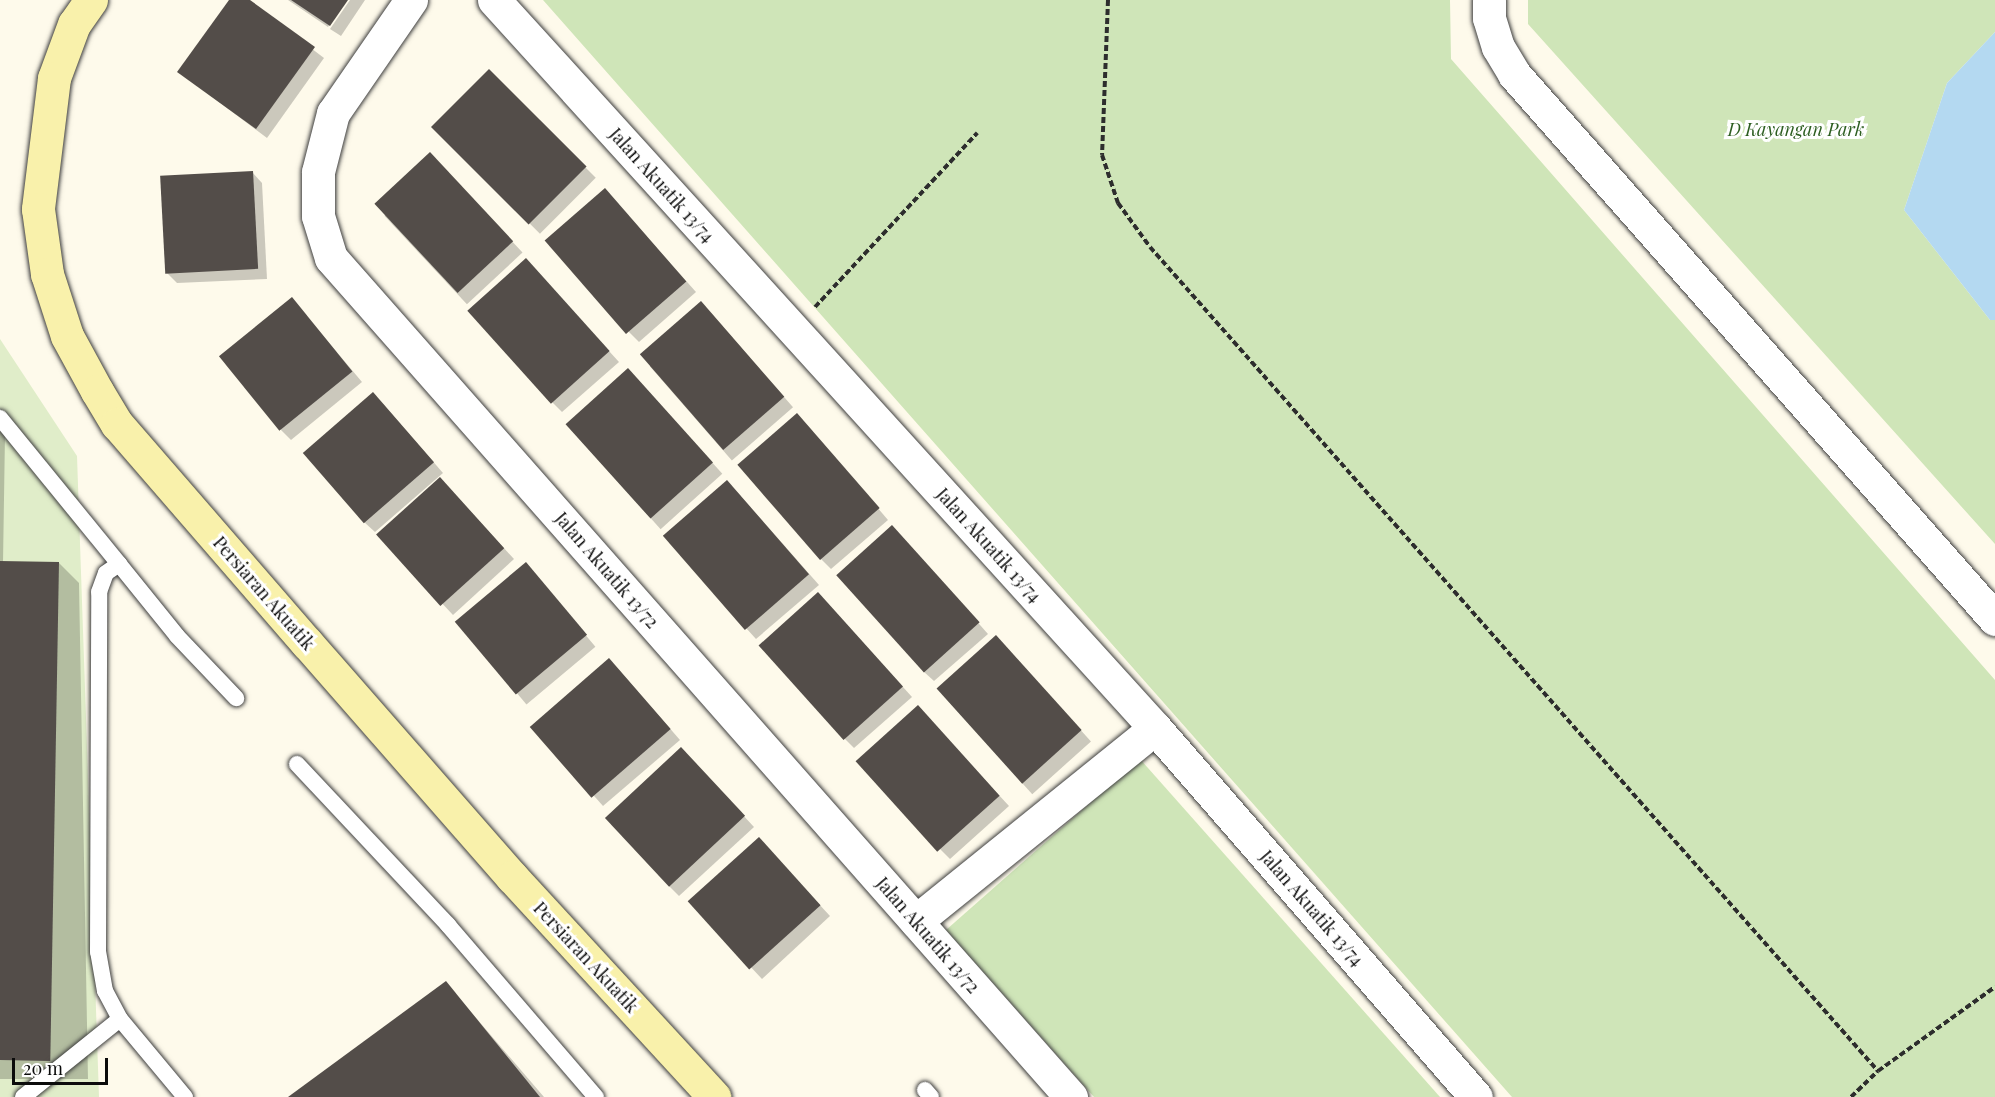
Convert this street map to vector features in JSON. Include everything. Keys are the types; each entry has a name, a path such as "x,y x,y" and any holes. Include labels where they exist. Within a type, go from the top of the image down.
{"street":[{"name":"Persiaran Akuatik","path":"91,0 74,24 54,78 38,209 47,274 67,336 97,390 117,424 307,643 504,868 714,1097"},
{"name":"Jalan Akuatik 13/72","path":"411,0 333,113 318,172 318,216 331,258 1071,1097"},
{"name":"Jalan Akuatik 13/74","path":"494,0 1155,728 1476,1097"},
{"path":"1489,0 1489,18 1498,47 1514,74 1995,619"},
{"path":"916,921 1155,728"}],"lane":[{"path":"0,418 177,636 236,698"},
{"path":"119,564 106,573 99,592 97,920 105,991 120,1019 185,1097"},
{"path":"297,764 448,925 596,1097"},
{"path":"23,1097 120,1019"}],"path":[{"path":"1108,0 1102,155 1118,203 1158,256 1878,1071"},
{"path":"794,329 977,133"},
{"path":"1851,1097 1878,1071 1995,987"}],"green space":[{"path":"543,0 1450,0 1451,59 1995,680 1995,1097 1512,1097"},
{"name":"D Kayangan Park","path":"1528,0 1995,0 1995,32 1947,83 1904,210 1990,320 1995,320 1995,544 1528,24"},
{"path":"0,339 77,456 99,1097 0,1097"},
{"path":"1140,759 1440,1097 1094,1097 946,930"}],"water":[{"path":"1995,32 1995,320 1990,320 1904,210 1947,83"}],"building":[{"path":"229,0 250,0 315,47 256,129 177,72"},
{"path":"291,0 348,0 330,26"},
{"path":"489,69 587,167 529,225 431,127"},
{"path":"430,152 513,241 458,293 374,204"},
{"path":"253,171 258,269 165,274 160,176"},
{"path":"605,188 686,282 626,334 545,240"},
{"path":"526,258 610,351 551,404 467,311"},
{"path":"292,297 352,372 279,431 219,356"},
{"path":"701,301 784,397 723,450 640,354"},
{"path":"628,368 713,462 651,519 566,424"},
{"path":"373,392 434,462 364,523 303,453"},
{"path":"797,413 880,508 820,560 737,465"},
{"path":"440,477 504,548 440,606 376,535"},
{"path":"727,480 809,574 745,630 663,536"},
{"path":"892,525 980,622 924,673 836,575"},
{"path":"0,561 59,562 50,1061 0,1060"},
{"path":"526,562 587,635 516,695 455,622"},
{"path":"818,592 903,686 844,740 759,646"},
{"path":"996,635 1082,730 1022,784 937,689"},
{"path":"609,658 671,729 591,798 530,727"},
{"path":"918,705 1000,796 937,852 856,761"},
{"path":"681,747 745,816 669,887 605,818"},
{"path":"759,837 821,905 749,970 688,901"},
{"path":"446,981 540,1097 288,1097"}]}
